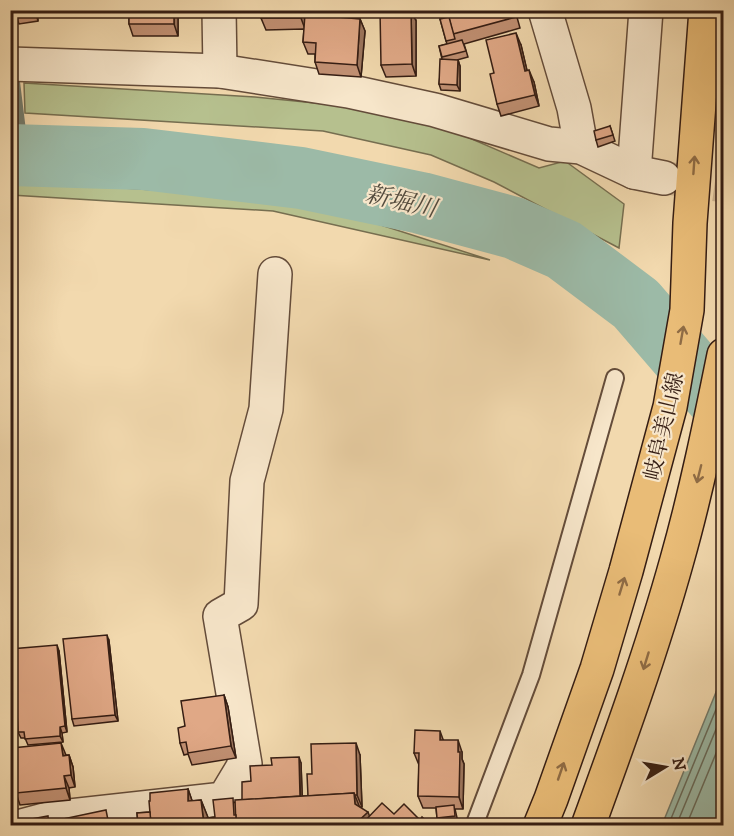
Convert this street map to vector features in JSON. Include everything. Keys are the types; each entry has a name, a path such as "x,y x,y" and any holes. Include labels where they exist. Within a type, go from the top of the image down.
{"main road":[{"name":"岐阜美山線","path":"540,825 597,669 670,407 687,310 690,223 706,10"},
{"name":"岐阜美山線","path":"588,825 633,700 677,561 701,468 723,355"}],"street":[{"path":"219,10 220,71"},
{"path":"545,10 574,108 581,147"},
{"path":"10,64 220,71 348,91 435,110 549,144 581,147 649,175 646,10"},
{"path":"22,825 52,818 224,800 245,764 220,616 241,604 247,481 266,409 275,274"}],"lane":[{"path":"474,825 531,675 615,378"}],"green space":[{"path":"24,83 255,97 335,105 444,127 539,168 565,161 624,204 619,248 494,182 431,155 323,131 25,113"},
{"path":"10,181 300,199 490,260 273,211 11,195"}],"water":[{"path":"723,675 723,825 662,825"}],"building":[{"path":"129,10 174,10 174,24 129,24"},
{"path":"261,10 301,10 301,18 261,18"},
{"path":"307,10 353,10 353,15 307,12"},
{"path":"380,10 411,10 412,64 381,65"},
{"path":"447,10 514,10 516,17 453,34"},
{"path":"305,14 360,19 357,65 315,62 316,43 303,42"},
{"path":"449,17 455,39 446,41 440,19"},
{"path":"516,33 525,71 529,70 535,95 497,104 490,74 494,73 486,40"},
{"path":"462,40 466,51 442,57 439,46"},
{"path":"440,59 458,60 457,85 439,84"},
{"path":"610,126 613,135 596,140 594,131"},
{"path":"107,635 115,715 72,719 63,639"},
{"path":"57,645 65,726 60,727 60,736 25,739 24,732 18,732 17,712 10,713 10,649"},
{"path":"224,695 231,746 188,753 186,742 180,743 178,728 185,726 181,701"},
{"path":"415,730 440,731 440,740 458,740 459,797 418,796 419,753 414,753"},
{"path":"61,743 63,756 69,755 71,775 64,776 66,788 16,793 12,748"},
{"path":"356,743 357,795 354,793 308,796 307,774 312,774 311,744"},
{"path":"299,757 300,796 242,800 242,782 251,781 250,766 272,765 271,758"},
{"path":"188,789 188,801 201,800 204,825 151,825 150,793"},
{"path":"354,793 355,804 368,812 354,825 236,825 235,800"},
{"path":"233,798 236,825 207,825 207,818 215,817 213,800"},
{"path":"382,803 394,814 404,804 420,820 422,817 430,825 361,825"},
{"path":"454,805 455,816 437,818 436,807"},
{"path":"106,810 109,825 59,825 58,820"},
{"path":"150,812 151,824 138,825 137,813"},
{"path":"48,816 49,825 10,825 10,823"}],"waterway":[{"path":"10,41 22,139"},
{"name":"新堀川","path":"10,155 143,159 301,178 421,203 514,228 564,250 636,304 724,406"}],"tunnel":[{"path":"666,178 724,186"}]}
